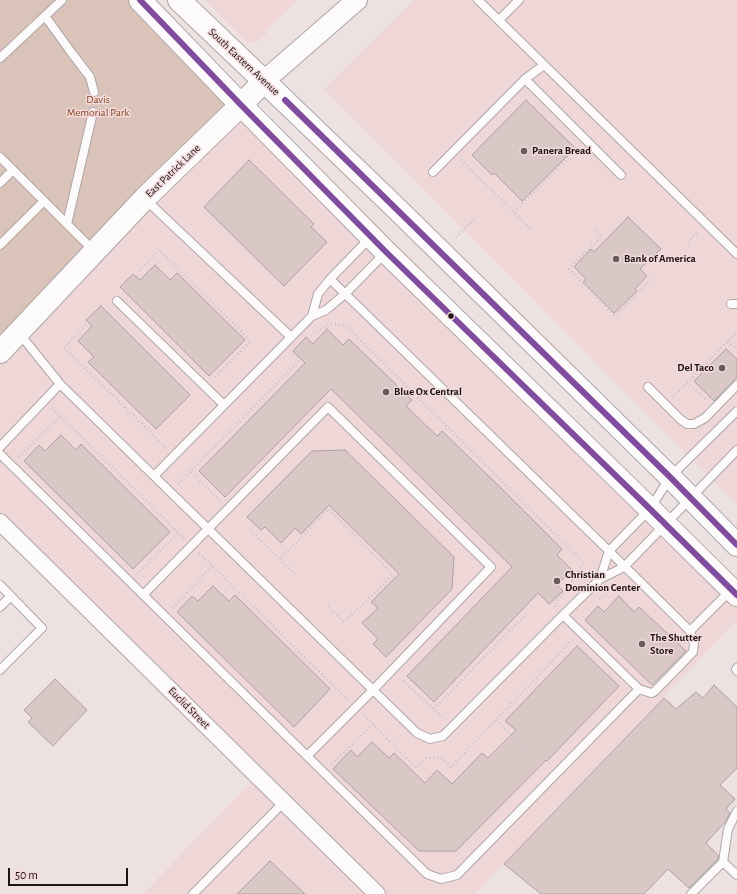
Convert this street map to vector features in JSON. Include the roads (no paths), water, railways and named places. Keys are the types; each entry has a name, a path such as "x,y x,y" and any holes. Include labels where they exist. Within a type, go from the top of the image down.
{"main road":[{"path":"140,0 386,252 658,516 734,592"},
{"name":"South Eastern Avenue","path":"179,0 408,219 737,545"},
{"name":"East Patrick Lane","path":"0,352 145,198 264,81"}],"street":[{"name":"East Patrick Lane","path":"264,81 357,0"},
{"name":"Euclid Street","path":"0,522 377,894"}],"lane":[{"path":"1,55 62,0"},
{"path":"478,0 737,254"},
{"path":"498,20 519,0"},
{"path":"45,16 70,52 90,77 94,92"},
{"path":"433,172 525,79 544,65"},
{"path":"525,79 621,175"},
{"path":"67,224 93,112"},
{"path":"0,157 95,251"},
{"path":"0,183 13,170"},
{"path":"145,198 291,338"},
{"path":"0,245 44,201"},
{"path":"312,316 318,294 330,279 371,237"},
{"path":"154,476 312,316 326,310 345,294 386,252"},
{"path":"330,279 690,631 694,644 693,652 654,692 651,693 639,689 563,614"},
{"path":"117,301 224,405"},
{"path":"18,333 60,384 417,733 430,739 443,736 563,614 600,579 624,567 658,516 670,477 737,411"},
{"path":"0,447 60,384"},
{"path":"648,387 680,419 687,424 694,424 705,418 737,385"},
{"path":"143,595 328,407 491,567 373,690 307,756"},
{"path":"600,579 609,551 658,516 690,498 737,450"},
{"path":"0,454 427,874 441,880 457,875 639,689"},
{"path":"0,585 42,628 0,670"},
{"path":"690,631 734,592"},
{"path":"0,607 11,596"},
{"path":"193,894 284,802"},
{"path":"691,894 723,862 728,829 737,811"},
{"path":"723,862 737,875"}],"place":[{"name":"Panera Bread","path":"524,151"},
{"name":"Bank of America","path":"616,259"},
{"name":"Del Taco","path":"722,368"},
{"name":"Blue Ox Central","path":"386,392"},
{"name":"Christian Dominion Center","path":"557,581"},
{"name":"The Shutter Store","path":"642,644"}],"park label":[{"name":"Davis Memorial Park","path":"98,106"}]}
